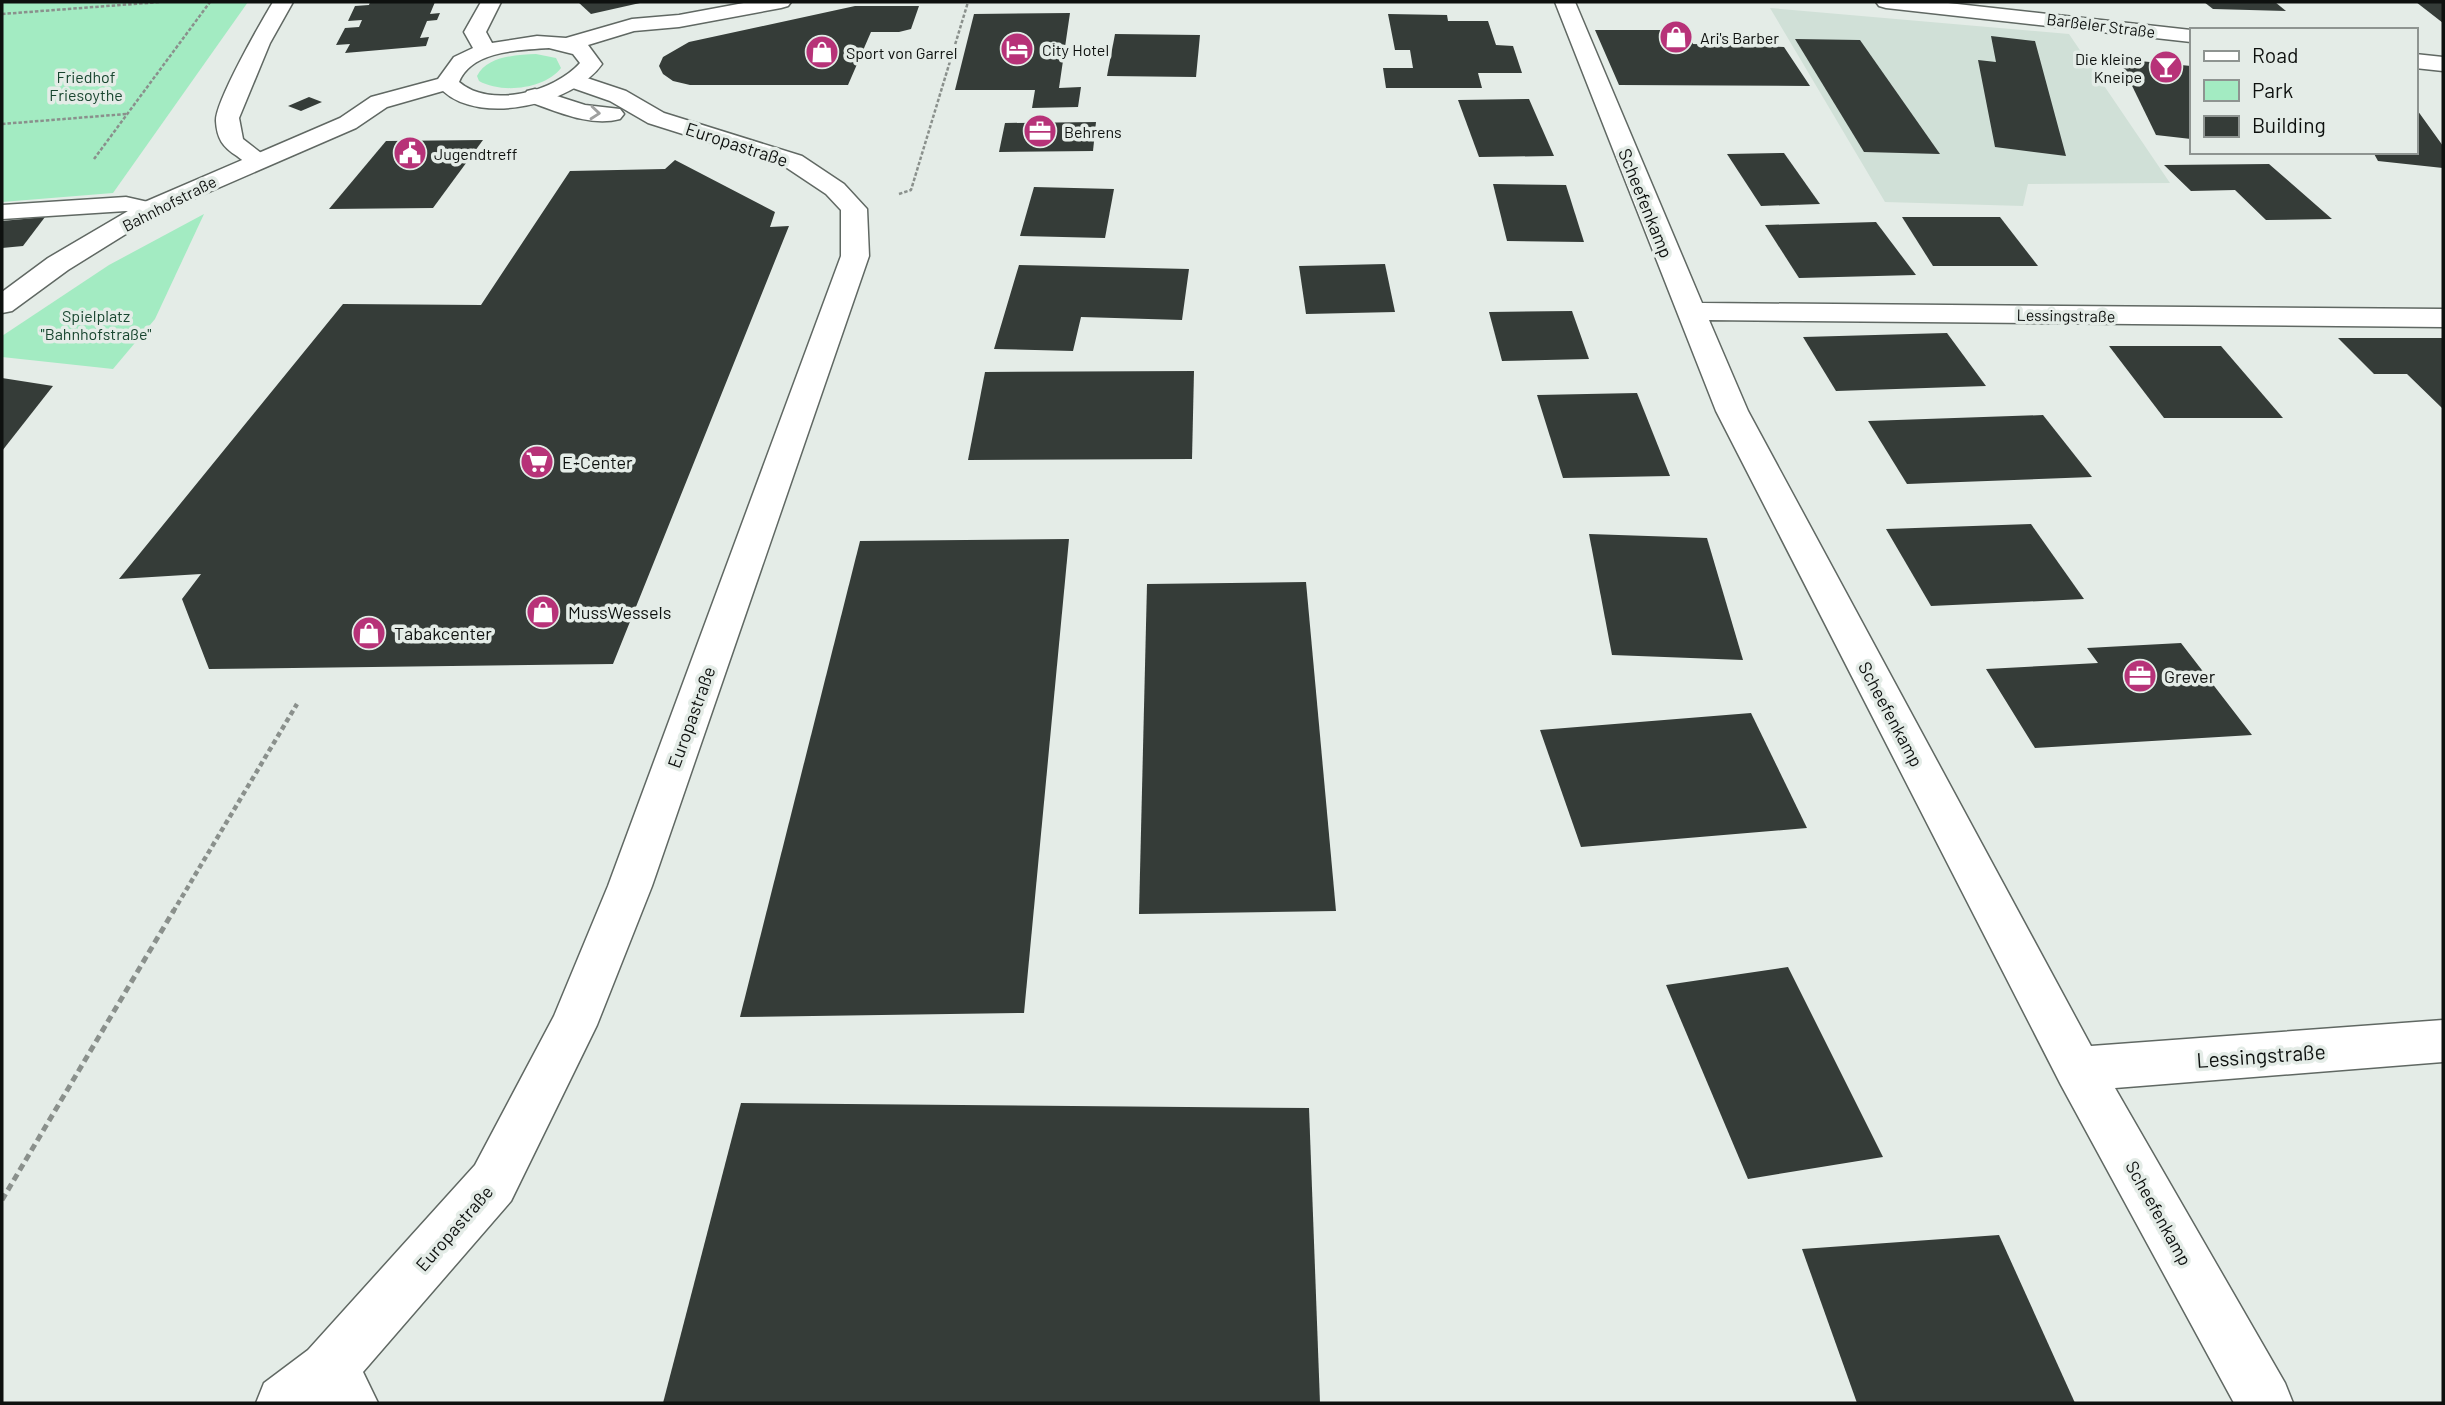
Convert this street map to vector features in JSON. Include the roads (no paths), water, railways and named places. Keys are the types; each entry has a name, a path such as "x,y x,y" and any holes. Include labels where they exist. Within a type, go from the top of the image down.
{"street":[{"path":"258,160 232,142 227,118 258,43 283,2"},
{"path":"486,51 475,32 492,2 520,27 582,49 589,56 591,64 586,73 575,81"},
{"path":"568,44 632,26 679,21 780,2"},
{"name":"Scheefenkamp","path":"1565,2 1732,411 2078,1069 2265,1403"},
{"name":"Barßeler Straße","path":"1886,2 2190,36"},
{"path":"589,56 648,37 679,21"},
{"path":"456,90 449,75 456,66 486,51 520,27"},
{"path":"2417,61 2443,64"},
{"name":"Bahnhofstraße","path":"2,305 58,264 149,209 348,123 393,115 456,90 498,100 535,96 575,81"},
{"name":"Europastraße","path":"284,1403 339,1387 493,1184 574,1025 630,886 855,256 853,209 835,188 793,161 656,118 618,96 575,81"},
{"name":"Europastraße","path":"535,96 582,112 656,118"},
{"name":"Lessingstraße","path":"1689,311 2443,318"},
{"name":"Lessingstraße","path":"2078,1069 2443,1041"}],"lane":[{"path":"2,212 126,204 149,209"}],"place":[{"name":"Ari's Barber","path":"1676,37"},
{"name":"City Hotel","path":"1017,49"},
{"name":"Sport von Garrel","path":"822,52"},
{"name":"Die kleine Kneipe","path":"2166,67"},
{"name":"Behrens","path":"1040,131"},
{"name":"Jugendtreff","path":"410,153"},
{"name":"E-Center","path":"537,462"},
{"name":"MussWessels","path":"543,612"},
{"name":"Tabakcenter","path":"369,633"},
{"name":"Grever","path":"2140,676"}],"park label":[{"name":"Friedhof Friesoythe","path":"86,85"},
{"name":"Spielplatz \"Bahnhofstraße\"","path":"96,324"}]}
